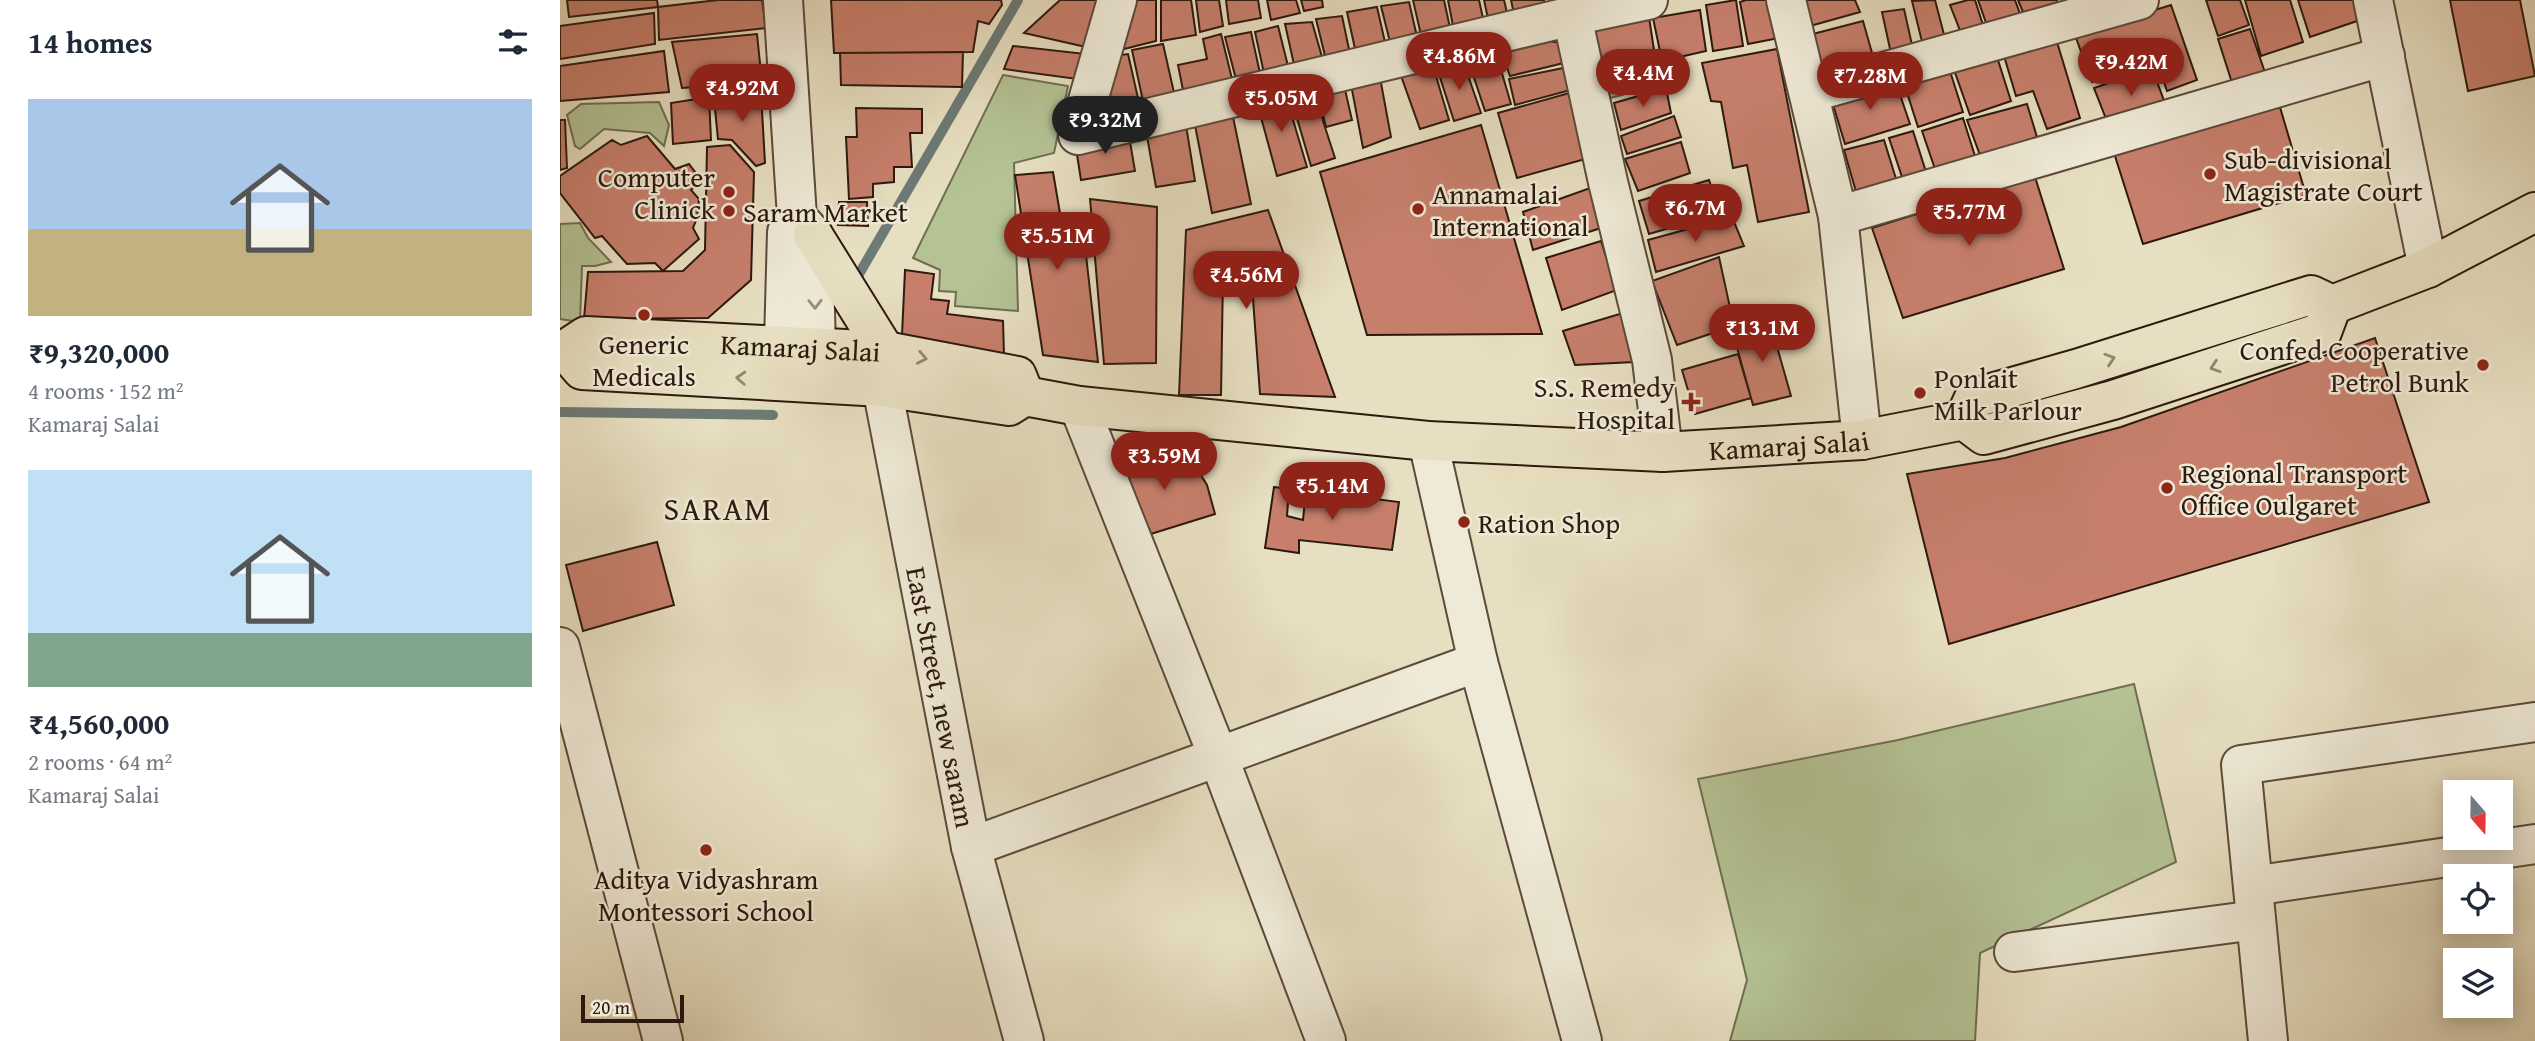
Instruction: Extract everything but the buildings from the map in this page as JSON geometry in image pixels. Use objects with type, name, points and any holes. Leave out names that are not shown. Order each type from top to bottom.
[{"type":"main road","name":"Kamaraj Salai","points":[[563,351],[582,370],[799,364],[884,369],[1009,406],[1025,396],[1079,406],[1428,441],[1663,452],[1862,440],[1964,420],[1974,398],[2311,295],[2332,305],[2428,268],[2535,212]]},
{"type":"main road","points":[[805,226],[884,369]]},
{"type":"street","points":[[782,0],[805,226],[799,364]]},
{"type":"street","points":[[1117,0],[1078,135],[1648,0]]},
{"type":"street","points":[[1786,0],[1838,216],[1862,440]]},
{"type":"street","points":[[1810,93],[2139,0]]},
{"type":"street","points":[[2373,0],[2428,268]]},
{"type":"street","points":[[1572,16],[1608,182],[1652,360],[1663,452]]},
{"type":"street","points":[[1838,216],[2385,56]]},
{"type":"street","name":"East Street, new saram","points":[[884,369],[971,847],[1024,1041]]},
{"type":"street","points":[[1079,406],[1218,756],[1326,1041]]},
{"type":"street","points":[[1428,441],[1478,662],[1582,1041]]},
{"type":"street","points":[[560,647],[663,1041]]},
{"type":"street","points":[[971,847],[1478,662]]},
{"type":"street","points":[[2268,1041],[2241,765],[2535,722]]},
{"type":"street","points":[[2014,952],[2535,844]]},
{"type":"green space","points":[[1653,56],[1661,84],[1607,99],[1597,70]]},
{"type":"green space","points":[[1003,75],[1068,86],[1054,153],[1014,163],[1018,311],[955,306],[956,292],[939,291],[940,270],[913,258]]},
{"type":"green space","points":[[659,102],[669,125],[664,146],[650,133],[604,129],[580,149],[575,146],[567,115],[581,104]]},
{"type":"green space","points":[[580,223],[588,238],[611,262],[582,266],[580,322],[560,319],[560,224]]},
{"type":"green space","points":[[2134,684],[2176,862],[1980,953],[1975,1041],[1730,1041],[1747,980],[1698,779],[1898,740]]},
{"type":"waterway","points":[[855,281],[1018,0]]},
{"type":"waterway","points":[[560,412],[773,415]]},
{"type":"place","name":"Sub-divisional Magistrate Court","points":[[2210,174]]},
{"type":"place","name":"Computer Clinick","points":[[729,192]]},
{"type":"place","name":"Annamalai International","points":[[1418,209]]},
{"type":"place","name":"Saram Market","points":[[729,211]]},
{"type":"place","name":"Generic Medicals","points":[[644,315]]},
{"type":"place","name":"Confed Cooperative Petrol Bunk","points":[[2483,365]]},
{"type":"place","name":"Ponlait Milk Parlour","points":[[1920,393]]},
{"type":"place","name":"S.S. Remedy Hospital","points":[[1691,402]]},
{"type":"place","name":"Regional Transport Office Oulgaret","points":[[2167,488]]},
{"type":"place","name":"Ration Shop","points":[[1464,522]]},
{"type":"place","name":"Aditya Vidyashram Montessori School","points":[[706,850]]},
{"type":"district","name":"SARAM","points":[[718,508]]}]
